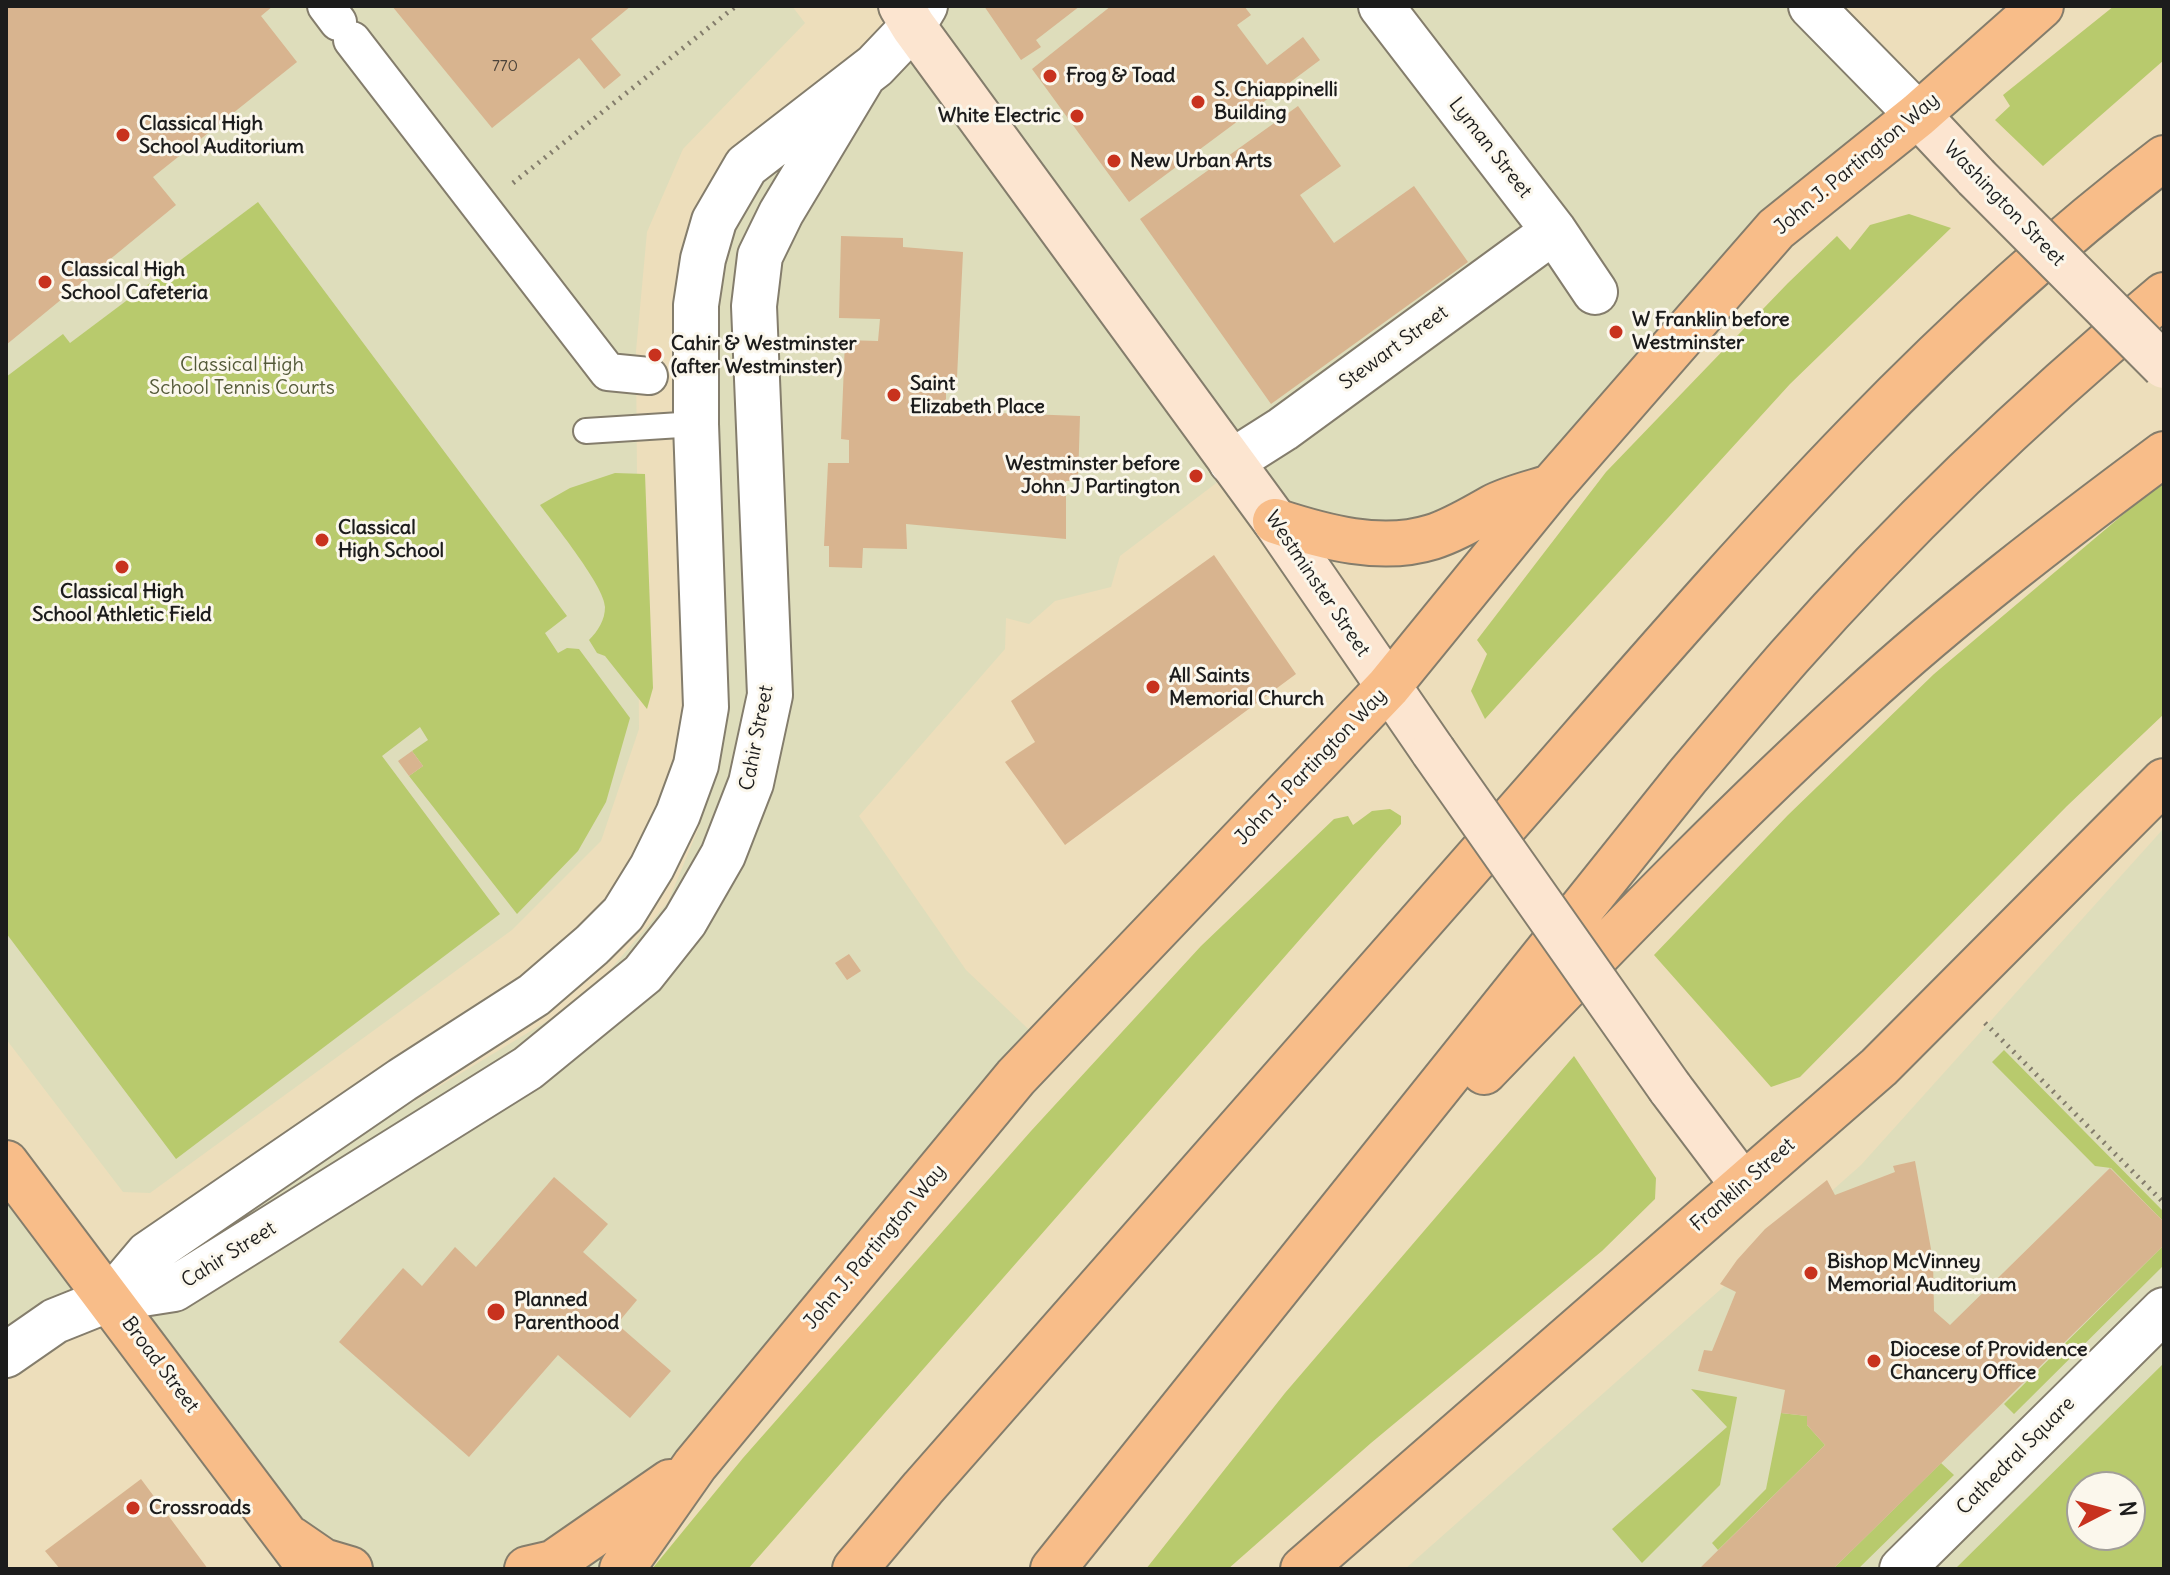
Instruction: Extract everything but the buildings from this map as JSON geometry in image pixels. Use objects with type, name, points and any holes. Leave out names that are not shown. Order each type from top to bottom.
[{"type":"main road","name":"John J. Partington Way","points":[[622,1569],[695,1465],[1016,1077],[1388,687],[1551,487],[1776,229],[1918,115],[2041,6]]},
{"type":"main road","name":"Westminster Street","points":[[906,11],[1275,521],[1670,1088],[1743,1185]]},
{"type":"main road","name":"Washington Street","points":[[1918,115],[2164,366]]},
{"type":"main road","points":[[855,1569],[1627,686],[1852,437],[2023,271],[2164,158]]},
{"type":"main road","points":[[1053,1569],[1687,777],[1790,656],[1965,475],[2068,378],[2164,295]]},
{"type":"main road","points":[[1307,1254],[1688,861],[1818,738],[1947,623],[2164,454]]},
{"type":"main road","points":[[1275,521],[1347,541],[1398,542],[1430,538],[1465,523],[1495,505],[1551,487]]},
{"type":"main road","name":"Franklin Street","points":[[1324,1563],[1743,1185],[1879,1067],[2164,781]]},
{"type":"main road","name":"Broad Street","points":[[6,1163],[300,1553],[350,1569]]},
{"type":"main road","points":[[527,1569],[553,1563],[695,1465]]},
{"type":"street","name":"Lyman Street","points":[[1381,6],[1554,231],[1595,292]]},
{"type":"street","name":"Washington Street","points":[[1811,6],[1918,115]]},
{"type":"street","name":"Cahir Street","points":[[110,1299],[174,1289],[528,1068],[643,974],[685,921],[723,855],[751,783],[770,695],[754,306],[760,256],[781,213],[906,11]]},
{"type":"street","points":[[339,23],[608,372],[649,376]]},
{"type":"street","name":"Cahir Street","points":[[110,1299],[148,1254],[402,1080],[534,995],[623,914],[652,867],[678,814],[696,765],[706,707],[696,424],[696,305],[703,259],[714,221],[746,166],[862,78]]},
{"type":"street","name":"Stewart Street","points":[[1231,462],[1283,429],[1554,231]]},
{"type":"street","points":[[6,1355],[55,1321],[110,1299]]},
{"type":"street","name":"Cathedral Square","points":[[1902,1569],[2164,1310]]},
{"type":"lane","points":[[586,431],[696,424]]},
{"type":"path","points":[[481,209],[736,6]]},
{"type":"path","points":[[1985,1023],[2164,1203]]},
{"type":"shaded area","name":"Classical High School","points":[[6,6],[792,6],[805,23],[683,149],[647,232],[636,351],[639,729],[601,841],[512,930],[150,1193],[123,1192],[6,1039]]},
{"type":"shaded area","points":[[907,6],[1803,6],[1910,117],[1554,494],[1394,538],[1219,481],[1120,556],[1111,587],[1055,601],[1029,624],[1006,618],[1005,649],[859,816],[966,970],[1042,1042],[601,1569],[292,1569],[90,1299],[6,1352],[6,1187],[89,1298],[587,997],[668,902],[699,827],[714,757],[716,256],[800,115],[877,30]]},
{"type":"shaded area","points":[[2164,828],[2164,1569],[1405,1569],[1861,1165]]},
{"type":"green space","points":[[2114,6],[2164,6],[2164,60],[2043,166],[1995,120],[2010,106],[2003,95]]},
{"type":"green space","name":"Classical High School Tennis Courts","points":[[258,202],[567,616],[545,633],[558,653],[567,648],[579,649],[630,718],[606,802],[578,851],[517,914],[409,776],[423,766],[412,751],[428,740],[420,727],[382,756],[500,914],[176,1159],[6,933],[6,377],[63,334],[70,343]]},
{"type":"green space","points":[[1909,214],[1951,228],[1790,384],[1485,719],[1471,691],[1487,654],[1477,640],[1606,472],[1837,236],[1850,250],[1870,225]]},
{"type":"green space","points":[[615,473],[645,474],[653,688],[647,709],[589,640],[604,616],[603,598],[578,556],[540,505],[570,488]]},
{"type":"green space","points":[[2164,480],[2164,714],[2067,806],[1800,1077],[1771,1087],[1654,955],[1788,815],[1934,674]]},
{"type":"green space","points":[[1390,809],[1401,816],[1401,824],[748,1569],[652,1569],[743,1458],[1031,1131],[1201,946],[1334,819],[1348,816],[1353,825],[1372,811]]},
{"type":"green space","points":[[2004,1050],[2164,1212],[2164,1222],[2111,1168],[2095,1166],[1992,1062]]},
{"type":"green space","points":[[1574,1056],[1656,1178],[1655,1199],[1602,1251],[1371,1443],[1228,1569],[1146,1569],[1285,1393]]},
{"type":"green space","points":[[2164,1245],[2164,1265],[2014,1414],[2004,1404]]},
{"type":"green space","points":[[2164,1363],[2164,1569],[1955,1569]]},
{"type":"green space","points":[[1691,1389],[1737,1397],[1720,1485],[1642,1563],[1612,1529],[1727,1427]]},
{"type":"green space","points":[[1781,1413],[1807,1416],[1807,1425],[1825,1445],[1718,1550],[1712,1543],[1766,1489]]},
{"type":"green space","points":[[1941,1463],[1954,1475],[1858,1569],[1833,1569]]},
{"type":"place","name":"Frog & Toad","points":[[1050,76]]},
{"type":"place","name":"S. Chiappinelli Building","points":[[1198,102]]},
{"type":"place","name":"White Electric","points":[[1077,116]]},
{"type":"place","name":"Classical High School Auditorium","points":[[123,135]]},
{"type":"place","name":"New Urban Arts","points":[[1114,161]]},
{"type":"place","name":"Classical High School Cafeteria","points":[[45,282]]},
{"type":"place","name":"W Franklin before Westminster","points":[[1616,332]]},
{"type":"place","name":"Cahir & Westminster (after Westminster)","points":[[655,355]]},
{"type":"place","name":"Saint Elizabeth Place","points":[[894,395]]},
{"type":"place","name":"Westminster before John J Partington","points":[[1196,476]]},
{"type":"place","name":"Classical High School","points":[[322,540]]},
{"type":"place","name":"Classical High School Athletic Field","points":[[122,567]]},
{"type":"place","name":"All Saints Memorial Church","points":[[1153,687]]},
{"type":"place","name":"Bishop McVinney Memorial Auditorium","points":[[1811,1273]]},
{"type":"place","name":"Planned Parenthood","points":[[496,1312]]},
{"type":"place","name":"Diocese of Providence Chancery Office","points":[[1874,1361]]},
{"type":"place","name":"Crossroads","points":[[133,1508]]}]
